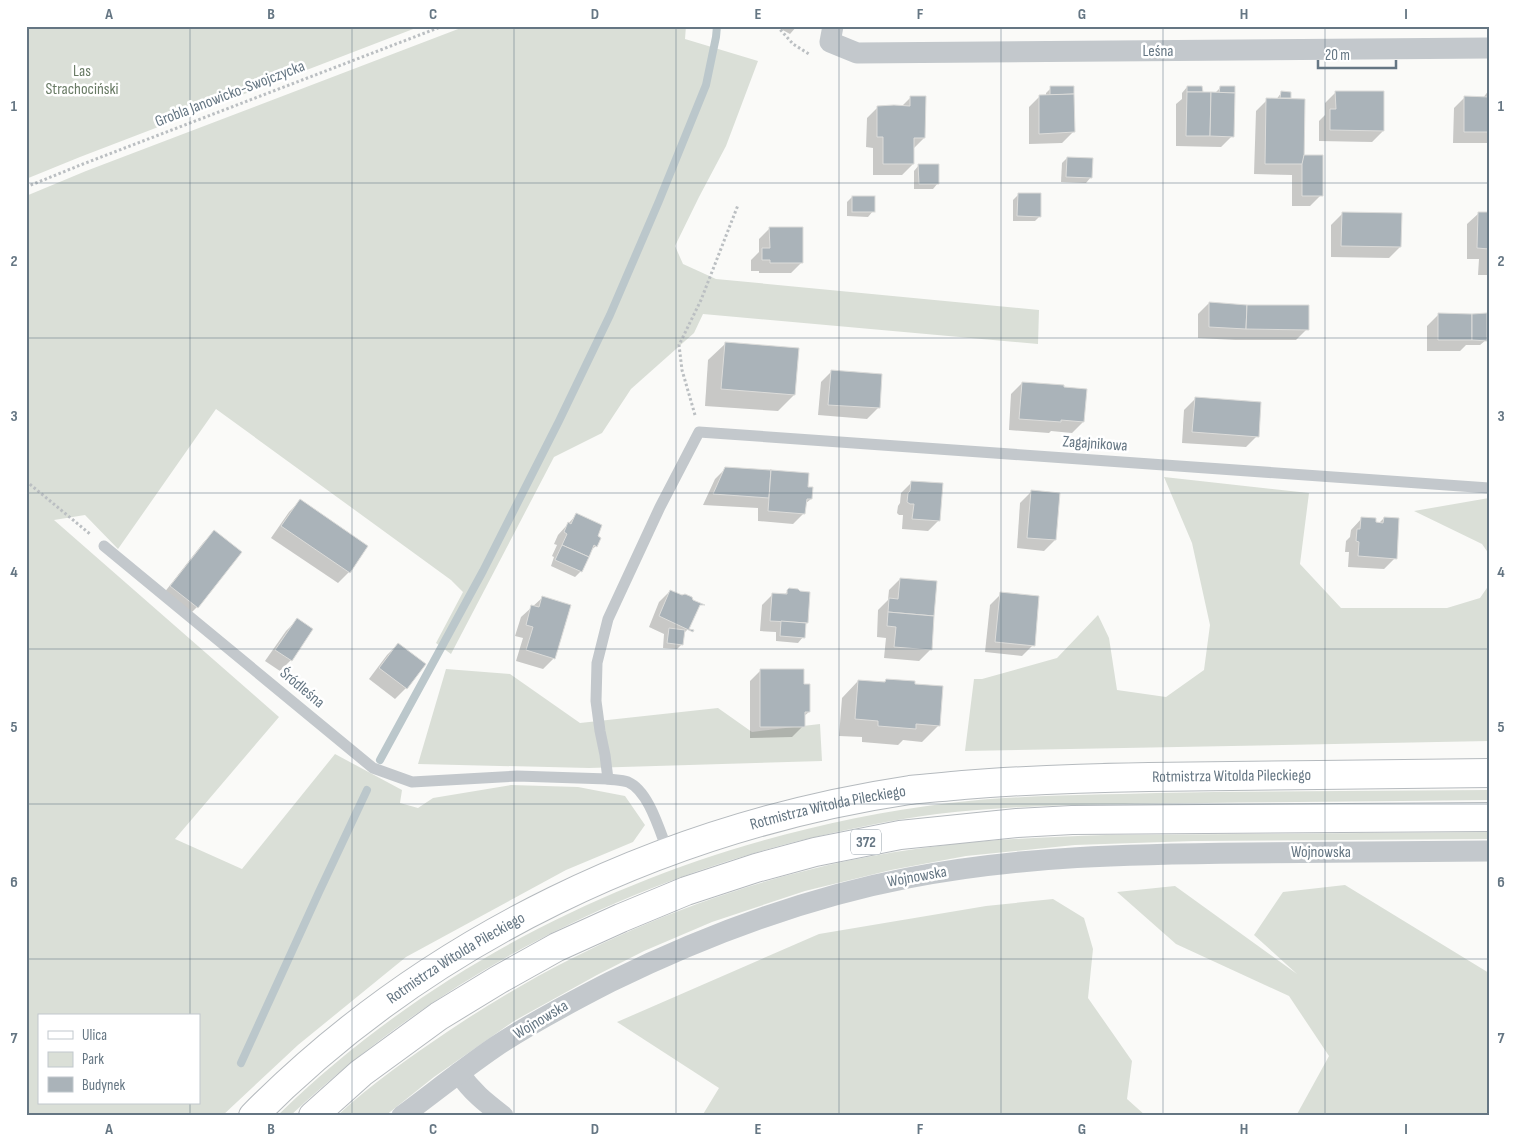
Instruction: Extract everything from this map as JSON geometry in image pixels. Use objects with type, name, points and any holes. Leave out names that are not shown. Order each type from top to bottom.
[{"type":"main road","name":"Rotmistrza Witolda Pileckiego","points":[[252,1116],[288,1080],[339,1038],[415,982],[483,939],[608,875],[736,829],[798,812],[911,790],[995,782],[1093,777],[1489,773]]},
{"type":"main road","name":"372","points":[[313,1116],[361,1073],[439,1016],[557,947],[621,918],[686,892],[756,868],[816,852],[900,835],[1018,823],[1092,820],[1489,817]]},
{"type":"street","name":"Leśna","points":[[832,34],[857,53],[1489,48]]},
{"type":"street","name":"Wojnowska","points":[[402,1116],[497,1046],[572,1002],[703,939],[758,919],[845,892],[944,872],[1002,864],[1082,857],[1188,853],[1489,852]]},
{"type":"street","points":[[459,1073],[483,1101],[503,1116]]},
{"type":"lane","name":"Zagajnikowa","points":[[700,432],[1489,488]]},
{"type":"lane","points":[[608,779],[596,701],[597,663],[608,619],[660,507],[700,432]]},
{"type":"lane","name":"Śródleśna","points":[[104,546],[373,768],[412,782],[517,776],[608,779],[627,782],[640,790],[668,852]]},
{"type":"path","name":"Grobla Janowicko-Swojczycka","points":[[26,187],[444,26]]},
{"type":"path","points":[[777,26],[793,44],[816,59]]},
{"type":"path","points":[[700,432],[682,370],[679,345],[701,300],[738,204]]},
{"type":"path","points":[[26,481],[104,546]]},
{"type":"green space","name":"Las Strachociński","points":[[26,26],[421,26],[26,179]]},
{"type":"green space","points":[[466,26],[686,26],[685,39],[758,61],[726,146],[675,246],[683,264],[716,279],[1039,310],[1038,344],[703,314],[694,333],[631,389],[602,433],[554,457],[451,654],[436,643],[463,592],[451,580],[216,409],[118,549],[85,515],[54,520],[279,717],[175,839],[242,869],[335,754],[402,790],[400,803],[418,808],[433,798],[511,785],[578,787],[625,796],[645,825],[633,842],[566,870],[406,957],[298,1045],[222,1116],[26,1116],[26,196],[86,171]]},
{"type":"green space","points":[[1164,477],[1309,493],[1300,564],[1341,608],[1447,608],[1480,598],[1489,585],[1489,741],[965,751],[974,679],[982,679],[1057,658],[1098,615],[1109,638],[1117,690],[1166,697],[1204,670],[1210,625],[1192,543]]},
{"type":"green space","points":[[1489,498],[1489,554],[1482,544],[1414,511]]},
{"type":"green space","points":[[446,669],[510,674],[580,723],[718,708],[752,732],[820,724],[822,761],[589,768],[418,764]]},
{"type":"green space","points":[[1489,790],[1489,800],[1105,804],[1004,808],[902,819],[798,841],[727,861],[658,886],[591,914],[526,946],[464,983],[403,1023],[345,1067],[290,1116],[277,1116],[348,1053],[423,997],[504,947],[588,905],[675,869],[764,840],[856,818],[949,803],[1000,798],[1157,793]]},
{"type":"green space","points":[[1489,832],[1489,839],[1194,841],[1075,845],[966,856],[891,870],[805,891],[712,922],[644,951],[597,975],[514,1021],[434,1077],[385,1116],[337,1116],[377,1082],[447,1032],[503,996],[561,964],[620,935],[682,910],[744,888],[808,870],[873,856],[938,846],[1022,839],[1106,835]]},
{"type":"green space","points":[[1345,885],[1489,973],[1489,1116],[1296,1116],[1329,1056],[1289,996],[1176,944],[1117,892],[1175,886],[1297,974],[1254,935],[1283,892]]},
{"type":"green space","points":[[1053,899],[1084,918],[1093,949],[1088,998],[1132,1061],[1127,1099],[1146,1116],[702,1116],[719,1088],[617,1022],[819,934],[986,906]]},
{"type":"building","points":[[1050,86],[1074,86],[1074,94],[1050,95]]},
{"type":"building","points":[[1187,86],[1202,86],[1203,92],[1187,92]]},
{"type":"building","points":[[1220,86],[1235,86],[1235,93],[1219,93]]},
{"type":"building","points":[[1281,91],[1291,92],[1291,98],[1280,98]]},
{"type":"building","points":[[1335,91],[1384,91],[1384,131],[1330,130],[1330,109],[1336,109]]},
{"type":"building","points":[[1187,92],[1211,92],[1210,136],[1186,136]]},
{"type":"building","points":[[1211,92],[1235,93],[1234,137],[1210,136]]},
{"type":"building","points":[[1074,94],[1075,132],[1039,134],[1039,95]]},
{"type":"building","points":[[910,96],[926,96],[925,138],[914,138],[914,164],[883,164],[883,137],[877,137],[877,106],[910,106]]},
{"type":"building","points":[[1464,96],[1489,97],[1489,132],[1464,132]]},
{"type":"building","points":[[1266,98],[1305,99],[1304,164],[1265,164]]},
{"type":"building","points":[[1304,155],[1323,155],[1323,196],[1302,196],[1302,164]]},
{"type":"building","points":[[1067,157],[1093,158],[1092,178],[1066,177]]},
{"type":"building","points":[[918,164],[939,164],[939,184],[919,184]]},
{"type":"building","points":[[1018,193],[1041,193],[1041,217],[1017,216]]},
{"type":"building","points":[[852,196],[875,196],[875,212],[852,212]]},
{"type":"building","points":[[1342,212],[1402,213],[1401,247],[1341,246]]},
{"type":"building","points":[[1478,212],[1489,212],[1489,249],[1477,248]]},
{"type":"building","points":[[769,227],[803,227],[803,263],[770,263],[770,260],[762,260],[762,248],[770,248]]},
{"type":"building","points":[[1209,302],[1247,305],[1246,329],[1209,327]]},
{"type":"building","points":[[1247,305],[1309,305],[1309,330],[1246,329]]},
{"type":"building","points":[[1438,313],[1472,314],[1472,340],[1438,340]]},
{"type":"building","points":[[1487,313],[1487,341],[1472,340],[1472,314]]},
{"type":"building","points":[[725,342],[799,348],[795,395],[721,389]]},
{"type":"building","points":[[831,370],[882,374],[880,408],[828,405]]},
{"type":"building","points":[[1022,382],[1064,385],[1064,387],[1087,389],[1084,422],[1019,419]]},
{"type":"building","points":[[1195,397],[1261,402],[1259,437],[1192,432]]},
{"type":"building","points":[[725,467],[771,469],[769,498],[713,494]]},
{"type":"building","points":[[771,470],[809,473],[808,487],[813,487],[812,499],[807,499],[805,514],[768,511]]},
{"type":"building","points":[[911,481],[943,483],[940,521],[912,519],[914,504],[907,502]]},
{"type":"building","points":[[1031,490],[1060,493],[1056,540],[1027,538]]},
{"type":"building","points":[[300,499],[368,546],[350,573],[281,526]]},
{"type":"building","points":[[576,513],[602,525],[598,536],[601,538],[597,547],[594,545],[589,557],[562,545],[567,534],[564,532],[568,522],[571,524]]},
{"type":"building","points":[[1361,517],[1376,518],[1376,522],[1383,523],[1384,517],[1399,518],[1397,559],[1358,556],[1359,542],[1356,541]]},
{"type":"building","points":[[214,530],[242,552],[198,608],[170,586]]},
{"type":"building","points":[[562,545],[589,557],[582,572],[555,560]]},
{"type":"building","points":[[900,578],[937,581],[934,616],[888,612],[889,598],[898,599]]},
{"type":"building","points":[[789,588],[810,592],[808,623],[770,621],[772,593],[787,594]]},
{"type":"building","points":[[670,590],[692,597],[693,600],[705,605],[700,605],[689,629],[694,630],[693,632],[659,616]]},
{"type":"building","points":[[1000,592],[1039,596],[1035,646],[995,642]]},
{"type":"building","points":[[542,596],[571,605],[555,659],[526,650],[533,627],[526,625],[531,605],[539,607]]},
{"type":"building","points":[[888,612],[934,616],[932,650],[894,647],[896,627],[887,626]]},
{"type":"building","points":[[297,618],[313,629],[292,661],[275,650]]},
{"type":"building","points":[[781,621],[806,623],[805,638],[780,636]]},
{"type":"building","points":[[669,628],[685,630],[683,645],[667,643]]},
{"type":"building","points":[[398,643],[426,664],[407,689],[379,668]]},
{"type":"building","points":[[760,669],[804,669],[804,684],[810,684],[810,712],[805,712],[805,727],[760,727]]},
{"type":"building","points":[[886,679],[915,681],[915,684],[943,686],[940,726],[916,724],[916,729],[878,726],[878,721],[855,719],[858,680],[885,682]]},
{"type":"waterway","points":[[380,760],[483,571],[610,315],[706,85],[717,26]]},
{"type":"waterway","points":[[241,1063],[367,790]]}]
